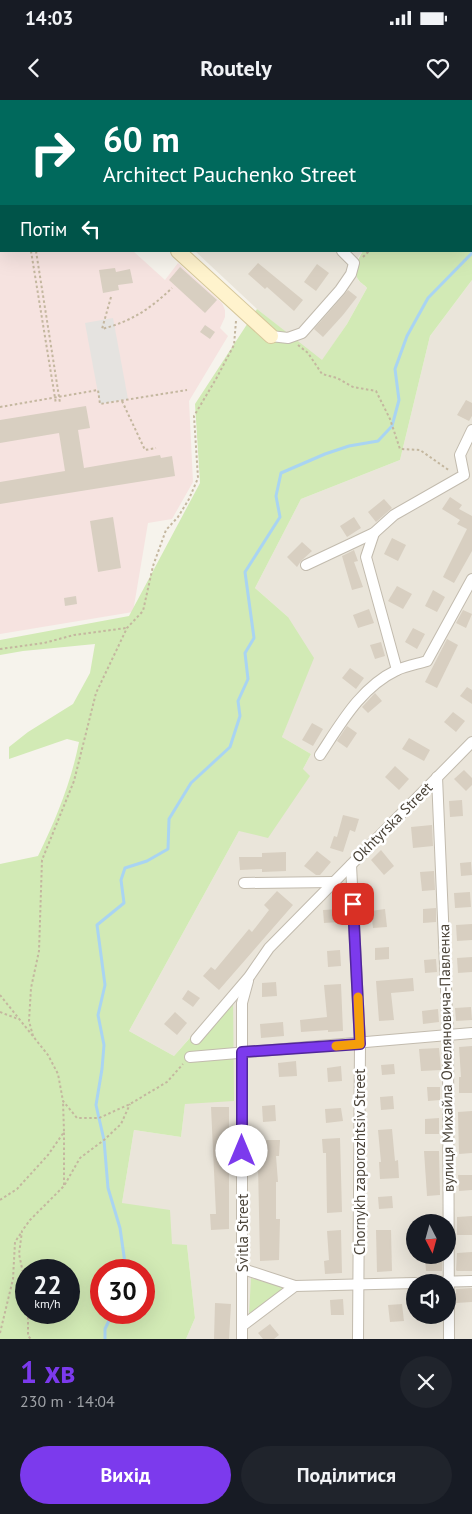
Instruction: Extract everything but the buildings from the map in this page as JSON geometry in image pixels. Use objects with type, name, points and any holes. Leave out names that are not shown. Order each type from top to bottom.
[{"type":"street","points":[[179,252],[271,336],[288,338],[302,333],[311,324],[351,274],[354,263],[343,252]]},
{"type":"street","points":[[306,565],[374,533],[394,515],[468,476],[460,455],[472,430]]},
{"type":"street","points":[[374,533],[366,558],[397,670]]},
{"type":"street","points":[[320,755],[346,716],[367,690],[397,670],[427,661],[472,579]]},
{"type":"street","name":"Okhtyrska Street","points":[[196,1039],[249,977],[269,948],[472,742]]},
{"type":"street","name":"вулиця Михайла Омеляновича-Павленка","points":[[437,778],[448,1036],[449,1274]]},
{"type":"street","name":"Chornykh zaporozhtsiv Street","points":[[351,864],[360,1044],[358,1339]]},
{"type":"street","points":[[244,884],[334,882]]},
{"type":"street","name":"Svitla Street","points":[[242,1339],[242,1004],[249,977]]},
{"type":"street","points":[[190,1057],[472,1033]]},
{"type":"street","points":[[242,1269],[295,1286],[406,1283]]},
{"type":"street","points":[[456,1282],[472,1281]]},
{"type":"street","points":[[242,1326],[295,1286]]},
{"type":"street","name":"вулиця Михайла Омеляновича-Павленка","points":[[449,1324],[449,1339]]},
{"type":"path","points":[[31,252],[56,404]]},
{"type":"path","points":[[36,252],[60,403]]},
{"type":"path","points":[[111,298],[102,329],[130,320],[158,301],[172,288]]},
{"type":"path","points":[[33,1036],[28,1020],[31,988],[39,951],[42,860],[54,835],[74,781],[96,693],[127,628],[144,611],[153,566],[166,530],[178,517],[189,499],[198,478],[194,416],[234,345],[238,306]]},
{"type":"path","points":[[288,338],[308,353],[322,374],[337,378],[353,387],[376,391],[390,419],[400,449],[420,450],[453,473],[468,476]]},
{"type":"path","points":[[0,407],[98,390],[100,404],[187,390]]},
{"type":"path","points":[[122,400],[145,450],[156,448]]},
{"type":"path","points":[[0,649],[44,643],[74,635],[127,628]]},
{"type":"path","points":[[0,995],[48,1054],[58,1074],[63,1101],[64,1186]]},
{"type":"path","points":[[0,1012],[20,1020]]},
{"type":"path","points":[[63,1101],[77,1118],[99,1118],[130,1104],[167,1082],[190,1057]]},
{"type":"path","points":[[0,1332],[13,1279],[15,1242],[30,1220],[64,1186],[80,1158],[121,1124],[130,1104]]},
{"type":"path","points":[[0,1200],[16,1189],[48,1155],[64,1132]]},
{"type":"path","points":[[19,1259],[18,1254],[22,1231]]},
{"type":"path","points":[[28,1324],[28,1336],[31,1339]]},
{"type":"shaded area","points":[[0,252],[134,252],[165,280],[178,263],[222,303],[225,317],[220,328],[228,336],[189,401],[193,482],[172,519],[148,523],[133,612],[0,634]]},
{"type":"shaded area","points":[[196,252],[362,252],[357,259],[358,280],[367,288],[347,324],[322,361],[257,309]]},
{"type":"shaded area","points":[[472,280],[472,1339],[186,1339],[195,1318],[187,1245],[172,1245],[122,1203],[134,1130],[181,1137],[185,1104],[232,989],[174,1056],[129,1031],[239,831],[303,769],[311,754],[282,737],[295,702],[288,617],[255,588],[301,499],[400,460],[430,336]]},
{"type":"shaded area","points":[[113,318],[128,399],[100,404],[85,323]]},
{"type":"green space","points":[[362,252],[472,252],[472,280],[430,336],[400,460],[301,499],[255,588],[288,617],[314,658],[282,737],[311,754],[303,769],[310,776],[268,838],[239,831],[129,1031],[174,1056],[233,989],[234,1101],[185,1104],[181,1137],[134,1130],[122,1203],[170,1210],[172,1244],[187,1245],[195,1318],[186,1339],[0,1339],[0,864],[38,856],[62,800],[72,772],[79,742],[67,739],[9,759],[9,747],[28,732],[73,704],[90,673],[95,644],[0,655],[0,640],[129,616],[200,483],[195,404],[257,309],[322,360],[347,324],[367,288],[356,276],[356,268]]},
{"type":"green space","points":[[251,1278],[285,1288],[249,1315]]},
{"type":"waterway","points":[[124,1259],[120,1228],[108,1188],[104,1140],[96,1105],[104,1045],[98,1015],[105,985],[97,925],[124,903],[121,880],[125,868],[147,861],[168,849],[169,819],[191,783],[230,747],[240,716],[238,701],[248,679],[245,653],[254,638],[245,572],[280,517],[276,496],[281,473],[349,446],[378,441],[392,426],[399,400],[395,369],[407,336],[428,298],[472,253]]},
{"type":"waterway","points":[[105,1339],[105,1329],[107,1324]]},
{"type":"slow traffic","points":[[336,1046],[360,1044],[358,997]]},
{"type":"route","points":[[242,1151],[242,1052],[360,1044],[353,904]]}]
